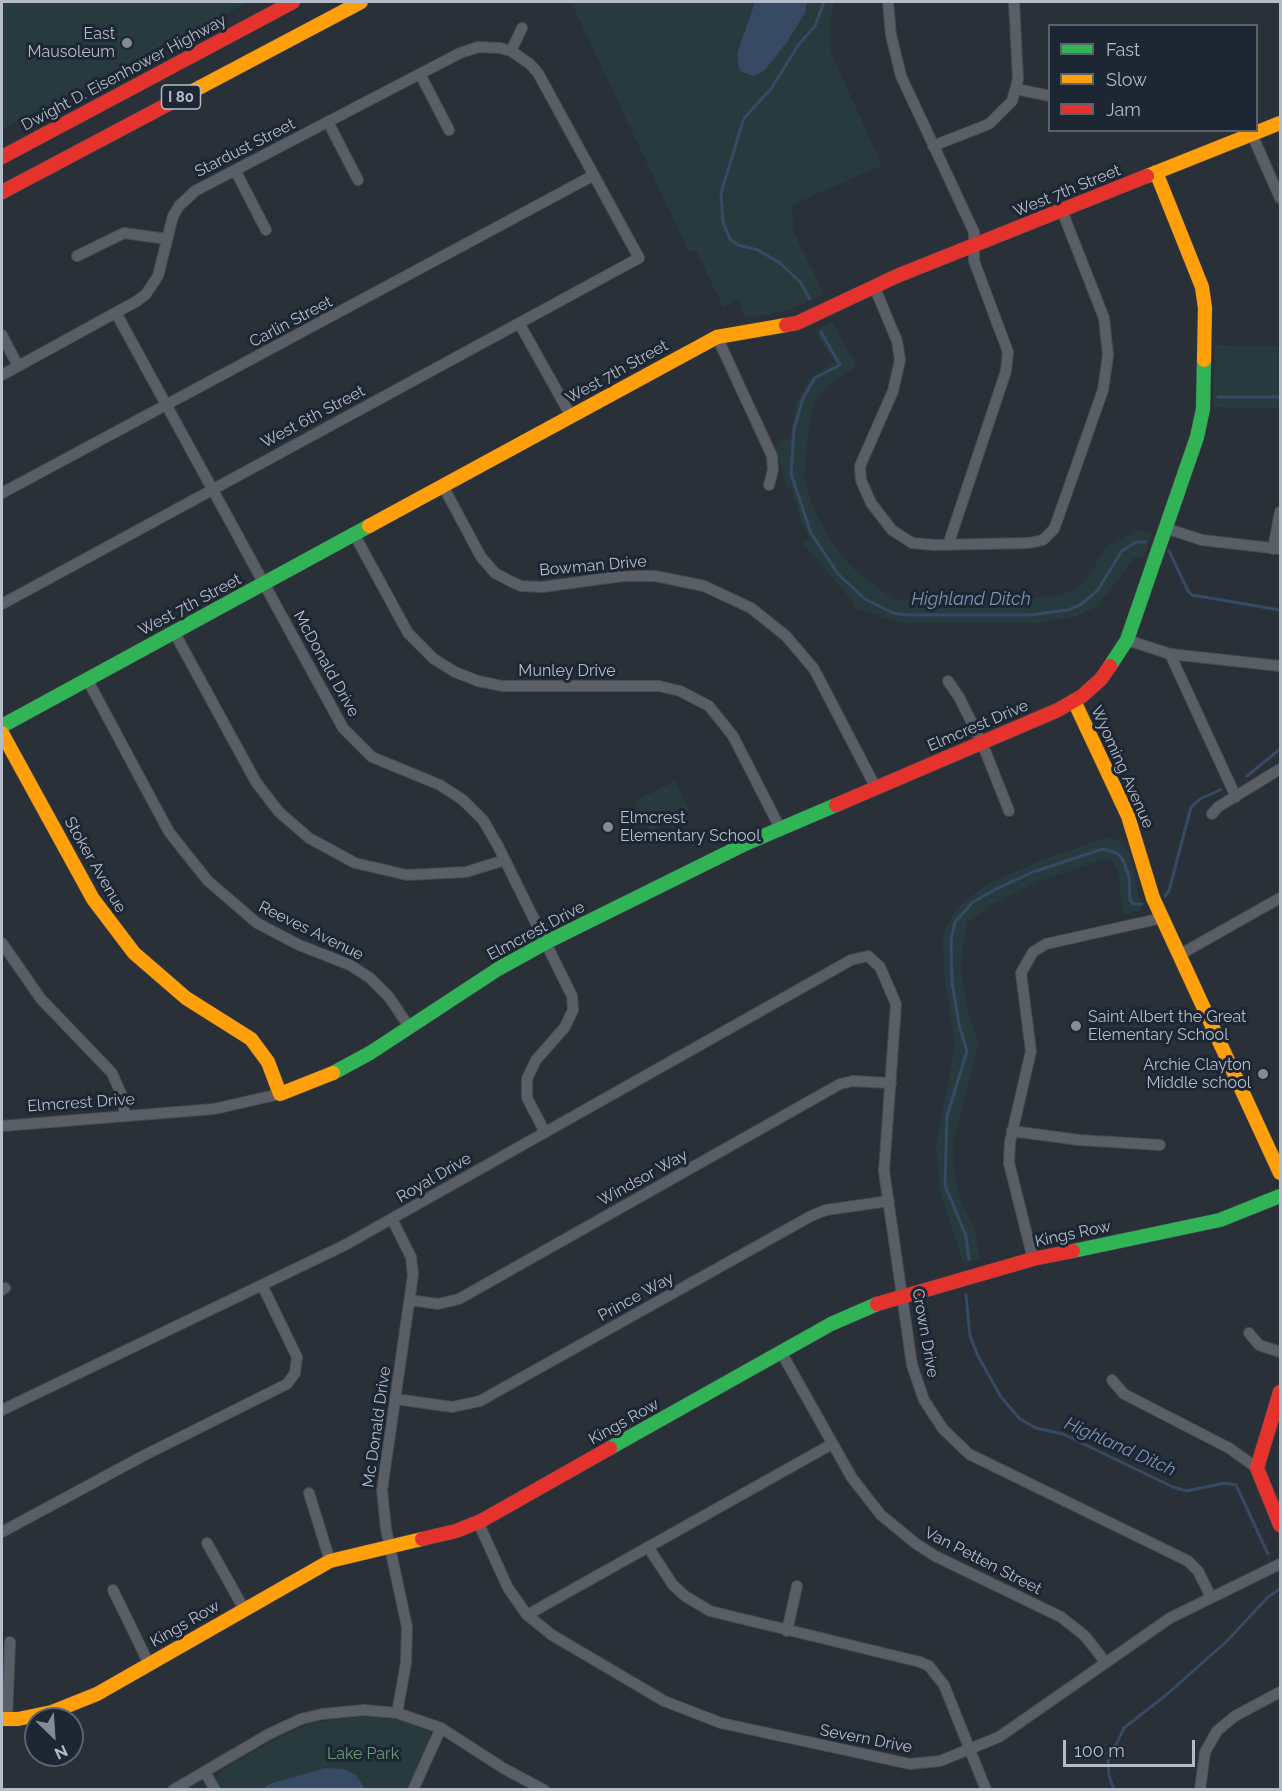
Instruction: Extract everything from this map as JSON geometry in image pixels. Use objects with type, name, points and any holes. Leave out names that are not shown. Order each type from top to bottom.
[{"type":"main road","name":"Dwight D. Eisenhower Highway","points":[[2,157],[293,2]]},
{"type":"main road","name":"I 80","points":[[2,192],[361,2]]},
{"type":"main road","name":"West 7th Street","points":[[1258,130],[1281,123]]},
{"type":"main road","name":"West 7th Street","points":[[2,726],[717,337],[797,323],[874,286],[1251,132]]},
{"type":"main road","name":"Wyoming Avenue","points":[[1156,172],[1199,278],[1205,308],[1201,423],[1127,640],[1116,660],[1101,679],[1074,701],[1128,816],[1149,886],[1162,918],[1281,1173]]},
{"type":"main road","name":"Elmcrest Drive","points":[[280,1094],[352,1064],[498,969],[547,942],[780,828],[982,743],[1074,701]]},
{"type":"main road","name":"Stoker Avenue","points":[[2,733],[93,899],[109,923],[134,953],[172,987],[251,1039],[268,1062],[280,1094]]},
{"type":"main road","name":"Kings Row","points":[[4,1719],[29,1717],[66,1708],[97,1694],[330,1561],[389,1545],[456,1531],[478,1522],[851,1313],[1033,1259],[1221,1220],[1281,1196]]},
{"type":"main road","points":[[1281,1392],[1257,1467],[1281,1525]]},
{"type":"street","points":[[888,2],[895,56],[933,146],[974,232],[974,261],[1005,342],[1008,361],[948,545]]},
{"type":"street","points":[[933,146],[998,118],[1011,101],[1016,89],[1018,71],[1014,2]]},
{"type":"street","points":[[522,28],[511,51],[530,64],[538,73],[594,175]]},
{"type":"street","name":"Stardust Street","points":[[2,375],[137,301],[153,286],[162,265],[173,216],[186,198],[420,74],[478,47],[511,51]]},
{"type":"street","points":[[420,74],[449,130]]},
{"type":"street","points":[[1016,89],[1048,96]]},
{"type":"street","points":[[328,122],[358,180]]},
{"type":"street","points":[[1251,132],[1281,198]]},
{"type":"street","points":[[235,170],[266,230]]},
{"type":"street","name":"West 6th Street","points":[[2,603],[639,258],[594,175]]},
{"type":"street","name":"Carlin Street","points":[[2,493],[594,175]]},
{"type":"street","points":[[874,286],[897,341],[900,360],[893,391],[862,459],[861,480],[871,503],[898,535],[922,545],[1029,543],[1049,535],[1058,521],[1102,390],[1108,355],[1104,318],[1062,211]]},
{"type":"street","points":[[77,256],[124,233],[167,239]]},
{"type":"street","name":"McDonald Drive","points":[[116,313],[350,738],[372,757],[440,785],[463,800],[489,830],[505,860],[570,990],[573,1002],[570,1018],[565,1027],[536,1060],[527,1079],[527,1098],[545,1132]]},
{"type":"street","points":[[519,323],[571,416]]},
{"type":"street","points":[[2,335],[18,366]]},
{"type":"street","points":[[717,337],[772,456],[769,485]]},
{"type":"street","name":"Bowman Drive","points":[[443,486],[487,566],[521,586],[542,587],[623,576],[655,576],[686,580],[721,592],[764,617],[786,636],[814,669],[876,788]]},
{"type":"street","points":[[1166,528],[1202,540],[1277,549],[1281,512]]},
{"type":"street","name":"Munley Drive","points":[[354,534],[408,633],[434,659],[455,672],[478,681],[502,686],[659,686],[680,691],[709,706],[733,736],[780,828]]},
{"type":"street","points":[[174,632],[256,782],[279,812],[309,838],[356,863],[407,875],[454,874],[505,860]]},
{"type":"street","points":[[1127,640],[1170,654],[1281,666]]},
{"type":"street","points":[[1170,654],[1236,797]]},
{"type":"street","name":"Reeves Avenue","points":[[87,680],[170,832],[208,881],[257,923],[299,945],[350,965],[370,978],[389,997],[410,1027]]},
{"type":"street","points":[[948,681],[959,697],[982,743],[1004,793],[1009,811]]},
{"type":"street","points":[[1212,814],[1218,807],[1281,769]]},
{"type":"street","points":[[1179,955],[1281,898]]},
{"type":"street","points":[[1033,1259],[1009,1163],[1012,1131],[1031,1051],[1020,982],[1021,973],[1028,958],[1039,948],[1052,942],[1162,918]]},
{"type":"street","points":[[2,943],[41,999],[112,1073],[122,1096],[125,1116]]},
{"type":"street","name":"Royal Drive","points":[[2,1410],[262,1285],[392,1219],[851,960],[861,956],[872,957]]},
{"type":"street","name":"Crown Drive","points":[[872,957],[887,978],[896,1004],[884,1161],[917,1383],[933,1415],[955,1442],[985,1464],[1188,1561],[1198,1571],[1211,1597]]},
{"type":"street","name":"Windsor Way","points":[[410,1300],[438,1304],[459,1299],[840,1084],[853,1081],[891,1083]]},
{"type":"street","name":"Elmcrest Drive","points":[[2,1126],[214,1109],[280,1094]]},
{"type":"street","points":[[1012,1131],[1079,1140],[1160,1145]]},
{"type":"street","name":"Prince Way","points":[[396,1399],[452,1407],[480,1401],[811,1216],[826,1210],[889,1201]]},
{"type":"street","name":"Mc Donald Drive","points":[[392,1219],[411,1257],[413,1275],[382,1490],[383,1514],[404,1604],[408,1640],[397,1713]]},
{"type":"street","points":[[2,1532],[143,1456],[287,1384],[295,1373],[297,1357],[262,1285]]},
{"type":"street","points":[[1249,1334],[1259,1345],[1281,1352]]},
{"type":"street","name":"Van Petten Street","points":[[781,1352],[832,1444],[866,1497],[897,1530],[935,1556],[1061,1617],[1086,1636],[1106,1663]]},
{"type":"street","points":[[1112,1380],[1124,1394],[1229,1448],[1257,1467]]},
{"type":"street","points":[[527,1615],[832,1444]]},
{"type":"street","points":[[309,1493],[330,1561]]},
{"type":"street","name":"Severn Drive","points":[[478,1522],[508,1588],[527,1615],[552,1635],[664,1701],[705,1719],[896,1763],[925,1764],[970,1749],[1015,1729],[1170,1618],[1281,1564]]},
{"type":"street","points":[[207,1543],[244,1609]]},
{"type":"street","points":[[648,1547],[673,1585],[697,1605],[724,1616],[929,1666],[944,1685],[986,1790]]},
{"type":"street","points":[[787,1631],[797,1586]]},
{"type":"street","points":[[114,1590],[149,1664]]},
{"type":"street","points":[[4,1719],[10,1642]]},
{"type":"street","points":[[1200,1790],[1205,1752],[1217,1731],[1234,1716],[1281,1692]]},
{"type":"street","points":[[173,1790],[269,1734],[301,1719],[343,1711],[397,1713],[441,1728],[503,1768],[544,1790]]},
{"type":"street","points":[[413,1790],[441,1728]]},
{"type":"street","points":[[205,1772],[215,1790]]},
{"type":"green space","points":[[2,2],[249,2],[2,129]]},
{"type":"green space","points":[[571,2],[755,2],[737,53],[739,68],[747,75],[765,70],[805,13],[807,2],[834,2],[830,23],[831,53],[882,165],[792,205],[794,233],[824,294],[789,310],[746,318],[738,300],[723,307],[696,250],[689,252]]},
{"type":"green space","points":[[832,322],[857,366],[829,385],[816,400],[810,419],[804,477],[813,507],[832,542],[850,566],[883,592],[896,599],[925,602],[1058,596],[1072,591],[1085,581],[1107,546],[1138,530],[1152,534],[1144,557],[1134,558],[1098,606],[1077,616],[1036,623],[902,623],[855,608],[852,601],[803,543],[810,539],[802,523],[791,487],[787,488],[775,445],[790,437],[797,401],[812,376],[834,362],[815,331]]},
{"type":"green space","points":[[1215,345],[1280,346],[1280,409],[1213,407]]},
{"type":"green space","points":[[675,781],[690,810],[650,831],[635,801]]},
{"type":"green space","points":[[1111,838],[1120,842],[1129,851],[1142,910],[1123,915],[1118,871],[1113,862],[1107,858],[1042,880],[987,907],[967,924],[961,963],[963,985],[968,1015],[979,1043],[953,1143],[953,1166],[960,1199],[975,1230],[980,1259],[963,1263],[940,1192],[936,1145],[955,1047],[945,980],[942,936],[956,908],[986,885],[1039,861]]},
{"type":"green space","name":"Lake Park","points":[[365,1716],[400,1720],[430,1732],[431,1740],[407,1789],[222,1789],[218,1781],[217,1776],[223,1769],[288,1733],[313,1723]]},
{"type":"water","points":[[755,2],[807,2],[805,13],[787,42],[765,70],[753,76],[742,72],[739,68],[737,53]]},
{"type":"water","points":[[326,1768],[343,1769],[356,1775],[365,1789],[262,1789],[272,1783]]},
{"type":"waterway","points":[[810,299],[800,282],[780,263],[758,250],[738,245],[730,239],[723,222],[721,193],[744,118],[771,89],[799,44],[815,26],[824,2]]},
{"type":"waterway","name":"Highland Ditch","points":[[821,332],[840,365],[815,378],[803,398],[794,429],[791,474],[811,533],[838,574],[865,599],[893,613],[907,615],[1030,615],[1068,610],[1080,605],[1097,591],[1122,551],[1136,542],[1145,542]]},
{"type":"waterway","points":[[1218,397],[1280,397]]},
{"type":"waterway","name":"Highland Ditch","points":[[1169,551],[1192,595],[1280,610]]},
{"type":"waterway","name":"Highland Ditch","points":[[1247,776],[1280,749]]},
{"type":"waterway","name":"Highland Ditch","points":[[1165,896],[1169,891],[1191,807],[1200,799],[1220,790]]},
{"type":"waterway","name":"Highland Ditch","points":[[969,1259],[966,1236],[945,1185],[947,1116],[967,1051],[959,1025],[952,982],[951,940],[955,922],[973,902],[996,889],[1033,872],[1103,849],[1117,853],[1123,860],[1129,877],[1130,900],[1133,904],[1142,904]]},
{"type":"waterway","name":"Highland Ditch","points":[[966,1295],[970,1336],[978,1356],[1001,1397],[1020,1419],[1036,1428],[1063,1434],[1173,1487],[1186,1491],[1225,1483],[1236,1485],[1268,1554]]},
{"type":"waterway","name":"Highland Ditch","points":[[1114,1790],[1109,1776],[1108,1761],[1124,1728],[1166,1695],[1227,1641],[1268,1597],[1280,1589]]},
{"type":"traffic: fast","points":[[1110,666],[1127,640],[1197,437],[1203,409],[1204,360]]},
{"type":"traffic: fast","points":[[2,726],[369,526]]},
{"type":"traffic: fast","points":[[333,1073],[370,1053],[498,969],[547,942],[747,843],[836,805]]},
{"type":"traffic: fast","points":[[1073,1251],[1220,1220],[1280,1196]]},
{"type":"traffic: fast","points":[[610,1448],[831,1324],[877,1304]]},
{"type":"traffic: slow","points":[[174,101],[361,2]]},
{"type":"traffic: slow","points":[[1258,132],[1280,123]]},
{"type":"traffic: slow","points":[[1147,176],[1257,132]]},
{"type":"traffic: slow","points":[[1156,172],[1202,287],[1205,308],[1204,360]]},
{"type":"traffic: slow","points":[[369,526],[717,337],[786,325]]},
{"type":"traffic: slow","points":[[1074,701],[1128,816],[1153,898],[1280,1173]]},
{"type":"traffic: slow","points":[[2,733],[93,899],[134,953],[186,998],[251,1039],[268,1062],[280,1094],[333,1073]]},
{"type":"traffic: slow","points":[[2,1719],[18,1719],[52,1712],[97,1694],[330,1561],[422,1539]]},
{"type":"traffic: jam","points":[[2,157],[293,2]]},
{"type":"traffic: jam","points":[[2,192],[174,101]]},
{"type":"traffic: jam","points":[[786,325],[797,323],[897,276],[1147,176]]},
{"type":"traffic: jam","points":[[836,805],[1058,710],[1082,696],[1101,679],[1110,666]]},
{"type":"traffic: jam","points":[[877,1304],[1033,1259],[1073,1251]]},
{"type":"traffic: jam","points":[[1280,1392],[1257,1468],[1280,1525]]},
{"type":"traffic: jam","points":[[422,1539],[456,1531],[481,1521],[610,1448]]},
{"type":"place","name":"East Mausoleum","points":[[127,43]]},
{"type":"place","name":"Elmcrest Elementary School","points":[[608,827]]},
{"type":"place","name":"Saint Albert the Great Elementary School","points":[[1076,1026]]},
{"type":"place","name":"Archie Clayton Middle school","points":[[1263,1074]]}]
